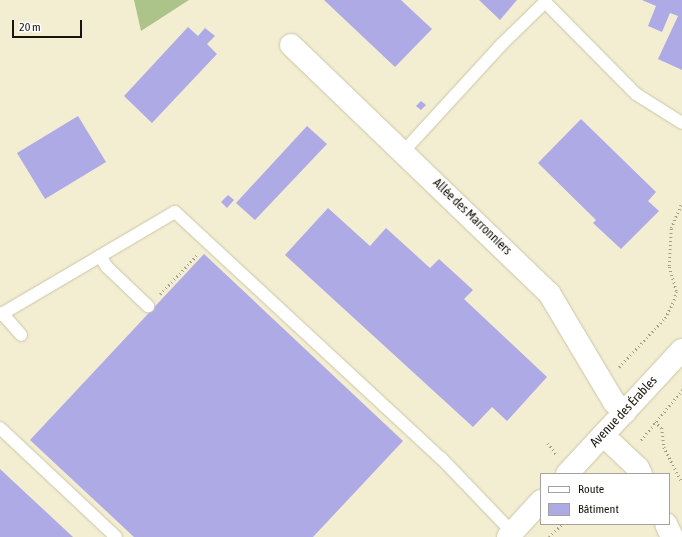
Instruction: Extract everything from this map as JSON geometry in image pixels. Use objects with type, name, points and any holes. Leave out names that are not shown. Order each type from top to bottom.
[{"type":"street","name":"Allée des Marronniers","points":[[292,45],[549,293],[614,402],[624,412]]},
{"type":"street","name":"Avenue des Érables","points":[[568,473],[682,350]]},
{"type":"street","points":[[603,435],[638,468],[640,473]]},
{"type":"street","points":[[510,534],[540,502]]},
{"type":"street","points":[[666,525],[672,537]]},
{"type":"lane","points":[[403,152],[501,45],[545,1],[636,94],[682,123]]},
{"type":"lane","points":[[21,335],[1,314],[175,212],[441,458],[510,534]]},
{"type":"lane","points":[[100,256],[107,267],[148,306]]},
{"type":"lane","points":[[0,428],[116,537]]},
{"type":"path","points":[[604,383],[665,318],[674,300],[676,291],[670,266],[671,228],[682,202]]},
{"type":"path","points":[[148,306],[208,243]]},
{"type":"path","points":[[682,390],[655,422],[662,428],[664,447],[682,482]]},
{"type":"path","points":[[549,537],[561,525]]},
{"type":"green space","points":[[134,0],[189,0],[141,31]]},
{"type":"building","points":[[324,0],[401,0],[432,29],[395,67]]},
{"type":"building","points":[[479,0],[517,0],[500,20]]},
{"type":"building","points":[[642,0],[682,0],[682,70],[658,59],[678,16],[670,13],[662,32],[648,26],[656,6]]},
{"type":"building","points":[[188,27],[198,36],[205,28],[215,36],[207,44],[217,54],[152,123],[124,96]]},
{"type":"building","points":[[421,101],[426,105],[421,110],[416,106]]},
{"type":"building","points":[[78,116],[106,162],[45,199],[17,153]]},
{"type":"building","points":[[581,119],[656,192],[648,201],[659,211],[621,249],[593,223],[596,220],[538,163]]},
{"type":"building","points":[[307,126],[327,144],[255,220],[236,203]]},
{"type":"building","points":[[228,195],[234,200],[227,208],[221,202]]},
{"type":"building","points":[[328,208],[370,246],[386,228],[430,268],[439,259],[473,290],[464,299],[547,377],[507,421],[492,407],[473,427],[285,255]]},
{"type":"building","points":[[204,254],[403,441],[313,537],[134,537],[30,440]]},
{"type":"building","points":[[0,469],[73,537],[0,537]]}]
